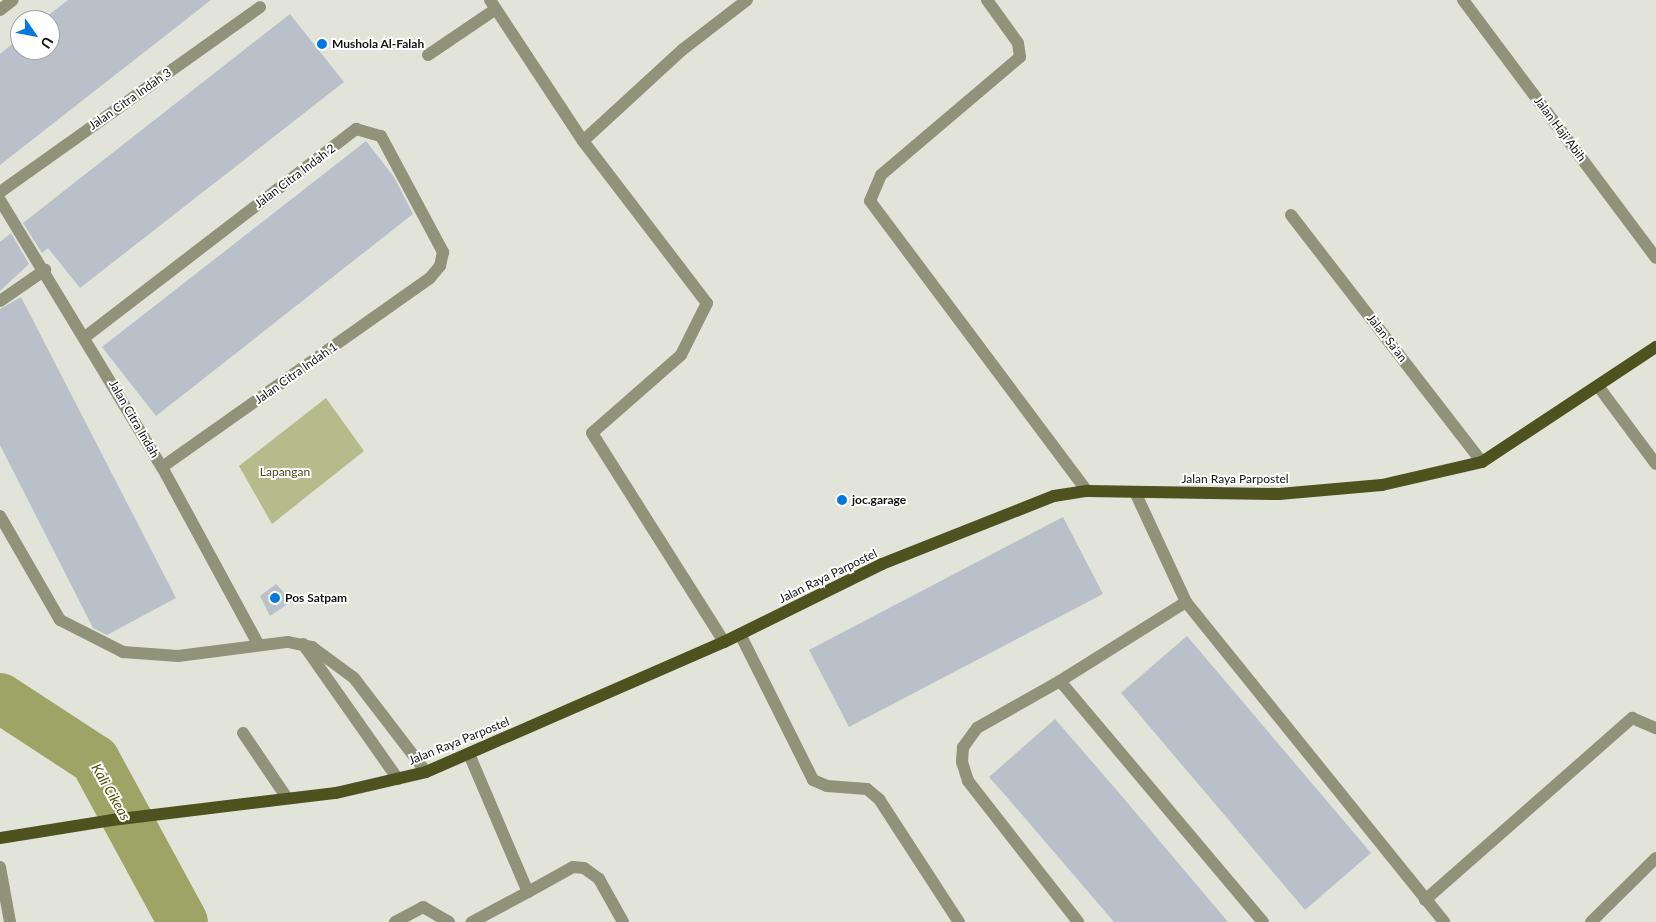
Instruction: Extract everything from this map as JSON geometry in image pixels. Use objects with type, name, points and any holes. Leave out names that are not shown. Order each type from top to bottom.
[{"type":"main road","name":"Jalan Raya Parpostel","points":[[0,838],[112,820],[287,798],[398,780],[426,772],[724,642],[882,564],[1054,496],[1087,491],[1279,494],[1382,486],[1482,462],[1656,347]]},
{"type":"street","points":[[0,10],[14,0]]},
{"type":"street","points":[[583,141],[682,50],[747,0]]},
{"type":"street","points":[[987,0],[1018,43],[1020,57],[881,175],[870,201],[1087,491]]},
{"type":"street","name":"Jalan Haji Abih","points":[[1463,0],[1656,258]]},
{"type":"street","points":[[428,56],[493,4],[583,141],[707,303],[681,355],[592,433],[724,642]]},
{"type":"street","name":"Jalan Citra Indah 3","points":[[0,192],[260,7]]},
{"type":"street","name":"Jalan Citra Indah 2","points":[[85,337],[356,129],[381,136],[443,252],[440,266],[430,278]]},
{"type":"street","name":"Jalan Citra Indah","points":[[0,200],[45,270],[162,467],[258,644]]},
{"type":"street","name":"Jalan Sa'an","points":[[1291,214],[1482,462]]},
{"type":"street","points":[[0,301],[45,270]]},
{"type":"street","name":"Jalan Citra Indah 1","points":[[162,467],[430,278]]},
{"type":"street","points":[[1598,386],[1656,464]]},
{"type":"street","points":[[1134,492],[1186,602],[1444,922]]},
{"type":"street","points":[[0,516],[60,620],[123,652],[178,656],[258,644],[302,644],[354,678],[426,772]]},
{"type":"street","points":[[1078,922],[968,782],[962,762],[963,747],[977,728],[1060,681],[1186,602]]},
{"type":"street","points":[[740,634],[813,780],[827,786],[867,789],[879,799],[959,922]]},
{"type":"street","points":[[302,644],[398,780]]},
{"type":"street","points":[[1060,681],[1263,922]]},
{"type":"street","points":[[1425,900],[1632,718],[1656,728]]},
{"type":"street","points":[[243,733],[287,798]]},
{"type":"street","points":[[469,754],[528,892]]},
{"type":"street","points":[[1590,922],[1656,858]]},
{"type":"street","points":[[0,867],[10,922]]},
{"type":"street","points":[[472,922],[573,867],[584,868],[599,879],[623,922]]},
{"type":"street","points":[[395,922],[423,907],[450,922]]},
{"type":"green space","name":"Lapangan","points":[[326,398],[364,451],[272,524],[239,466]]},
{"type":"building","points":[[68,0],[211,0],[0,165],[0,54],[10,46],[10,60],[60,60],[60,10],[55,10]]},
{"type":"building","points":[[290,14],[344,82],[80,288],[48,248],[42,253],[23,223]]},
{"type":"building","points":[[366,141],[394,177],[413,214],[156,416],[102,347]]},
{"type":"building","points":[[11,233],[29,264],[0,291],[0,242]]},
{"type":"building","points":[[21,297],[176,598],[107,635],[93,628],[0,445],[0,309]]},
{"type":"building","points":[[1063,517],[1103,594],[849,727],[809,650]]},
{"type":"building","name":"Pos Satpam","points":[[276,584],[292,601],[270,616],[260,596]]},
{"type":"building","points":[[1187,636],[1371,853],[1305,910],[1121,693]]},
{"type":"building","points":[[1055,719],[1228,922],[1114,922],[989,777]]},
{"type":"waterway","name":"Kali Cikeas","points":[[0,698],[95,760],[183,922]]},
{"type":"place","name":"Mushola Al-Falah","points":[[322,44]]},
{"type":"place","name":"joc.garage","points":[[842,500]]},
{"type":"place","name":"Pos Satpam","points":[[275,598]]}]
